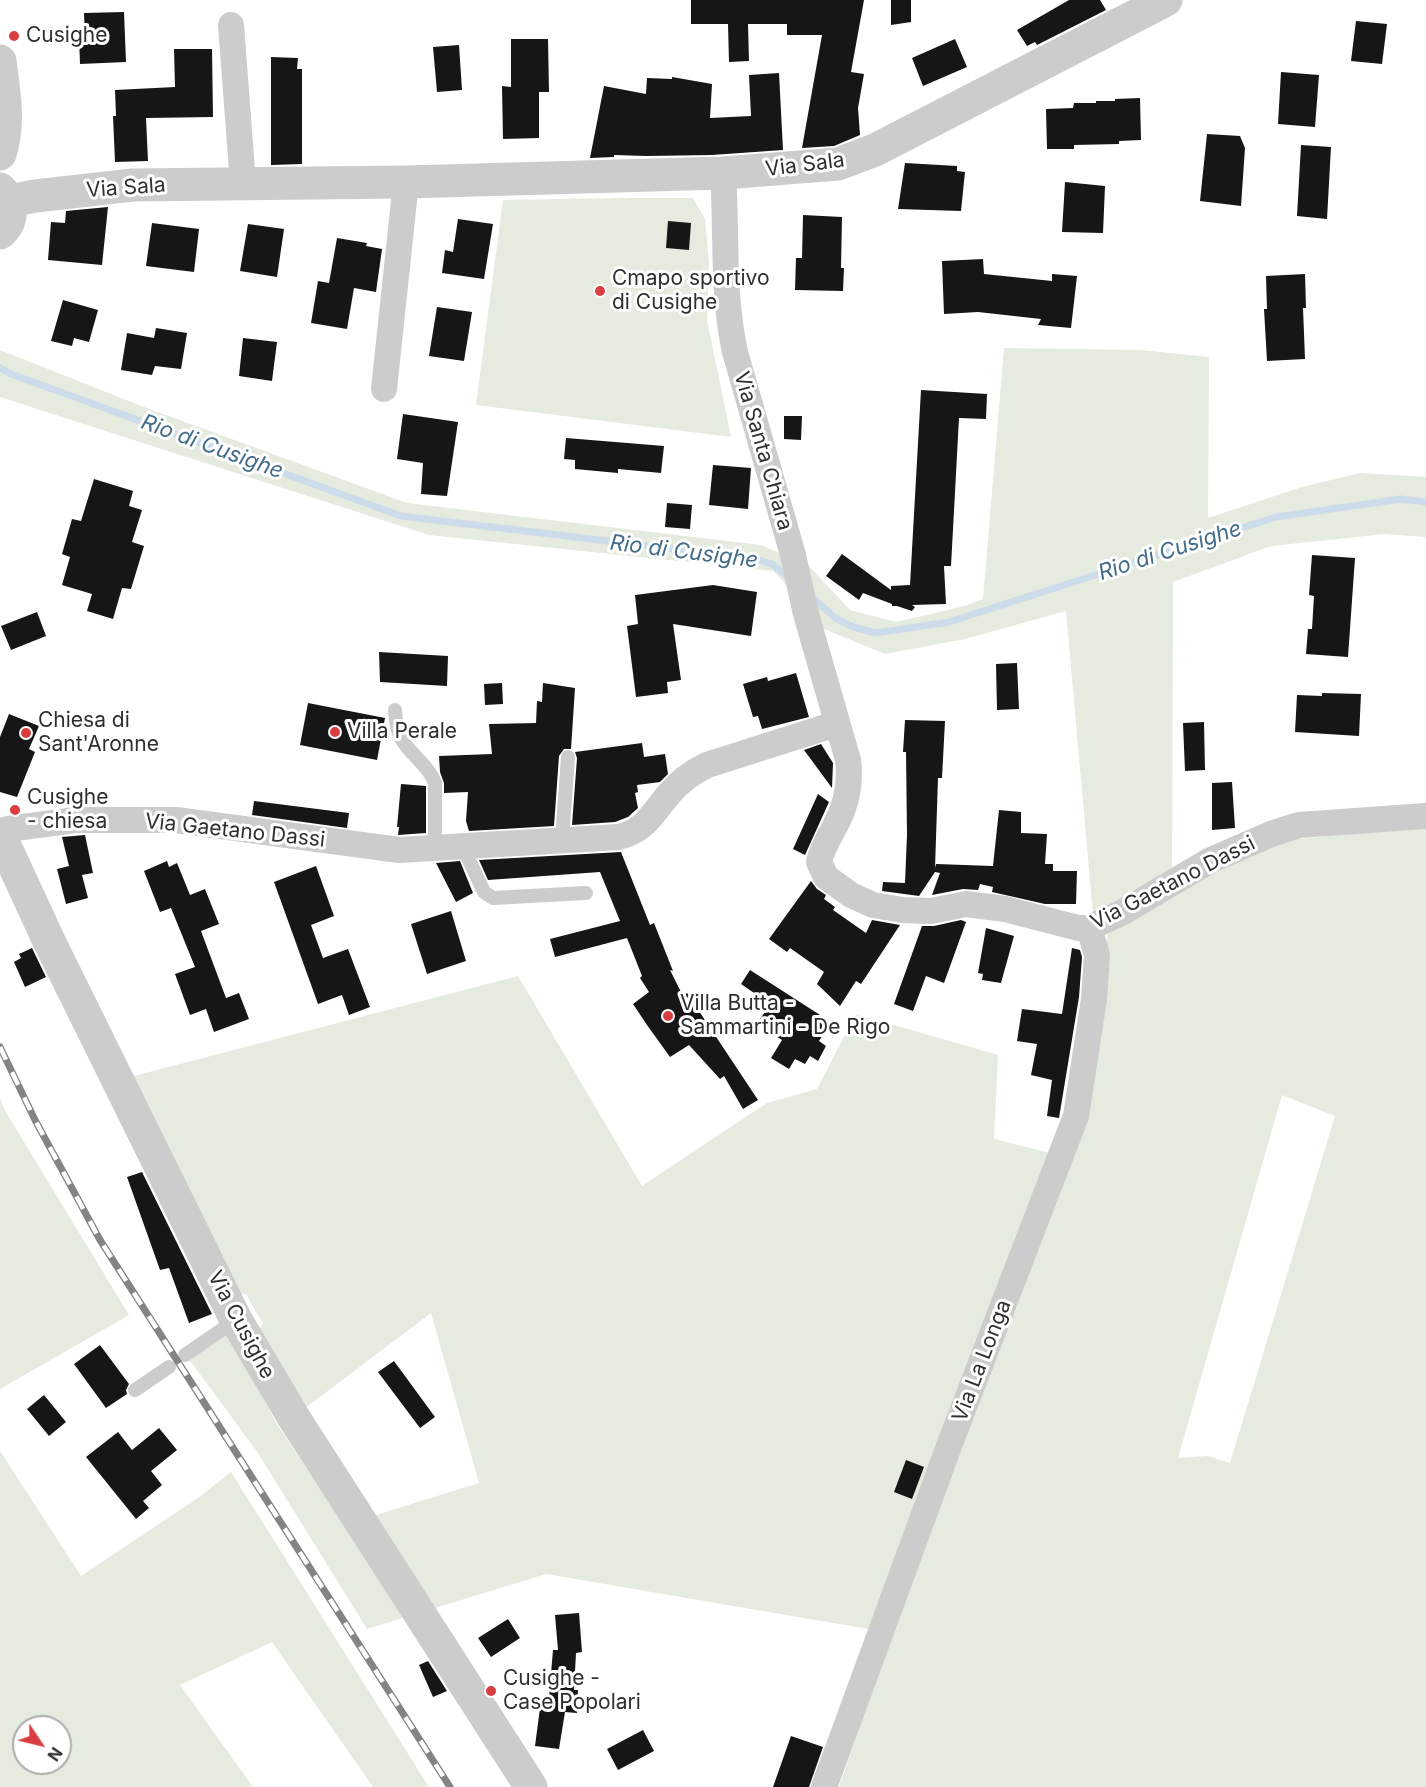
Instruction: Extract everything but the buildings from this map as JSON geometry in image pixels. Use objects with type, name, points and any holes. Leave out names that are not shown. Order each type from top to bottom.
[{"type":"street","name":"Via Sala","points":[[4,195],[35,196],[133,185],[406,182],[723,173],[838,164],[857,158],[1166,0]]},
{"type":"street","points":[[231,25],[243,184]]},
{"type":"street","points":[[0,61],[6,126],[0,154]]},
{"type":"street","name":"Via Santa Chiara","points":[[723,173],[724,278],[729,325],[793,555],[806,614],[836,724]]},
{"type":"street","points":[[384,389],[406,182]]},
{"type":"street","points":[[0,233],[9,220],[11,210],[4,195]]},
{"type":"street","name":"Via Gaetano Dassi","points":[[0,833],[8,829],[75,820],[176,820],[399,850],[618,837],[636,832],[648,821],[671,791],[695,771],[707,765],[836,724],[848,760],[849,782],[840,815],[820,856],[820,867],[826,877],[858,900],[887,908],[931,911],[966,904],[1005,909],[1078,928],[1089,928],[1123,912],[1209,861],[1271,834],[1299,825],[1426,816]]},
{"type":"street","name":"Via Cusighe","points":[[0,833],[87,1018],[236,1320],[294,1418],[531,1787]]},
{"type":"street","name":"Via La Longa","points":[[824,1787],[949,1446],[1076,1116],[1094,999],[1097,955],[1089,928]]},
{"type":"lane","points":[[395,710],[397,730],[402,740],[431,773],[435,783],[435,849]]},
{"type":"lane","points":[[562,840],[568,757]]},
{"type":"lane","points":[[464,847],[484,892],[493,898],[585,893]]},
{"type":"lane","points":[[185,1355],[236,1320]]},
{"type":"lane","points":[[135,1390],[169,1367]]},
{"type":"shaded area","name":"Cmapo sportivo di Cusighe","points":[[693,198],[705,219],[709,262],[707,320],[731,437],[476,405],[503,200]]},
{"type":"shaded area","points":[[1004,348],[1140,350],[1209,357],[1208,518],[1302,487],[1360,473],[1426,477],[1426,537],[1385,534],[1271,546],[1173,582],[1172,892],[1280,841],[1426,826],[1426,1787],[839,1787],[892,1633],[546,1574],[367,1629],[258,1453],[183,1351],[223,1323],[277,1424],[344,1525],[479,1483],[431,1313],[304,1409],[258,1330],[263,1324],[246,1294],[238,1293],[130,1077],[518,976],[642,1186],[767,1103],[817,1089],[856,1014],[998,1055],[994,1139],[1074,1159],[1108,933],[1093,914],[1066,611],[965,639],[885,654],[824,629],[774,571],[429,535],[0,397],[0,350],[144,407],[407,503],[761,545],[809,566],[850,610],[896,622],[965,606],[983,599]],"holes":[[[1282,1095],[1335,1116],[1230,1463],[1208,1456],[1178,1458]]]},
{"type":"shaded area","points":[[0,1098],[4,1109],[129,1315],[0,1389]]},
{"type":"shaded area","points":[[0,1451],[81,1576],[198,1498],[231,1472],[429,1787],[373,1787],[272,1642],[180,1685],[253,1787],[0,1787]]},
{"type":"waterway","name":"Rio di Cusighe","points":[[0,368],[11,374],[401,516],[756,559],[772,564],[791,579]]},
{"type":"waterway","name":"Rio di Cusighe","points":[[811,596],[835,618],[853,627],[876,633],[949,622],[1276,517],[1401,499],[1426,502]]},
{"type":"railway","points":[[0,1047],[35,1120],[100,1240],[450,1787]]},
{"type":"place","name":"Cusighe","points":[[14,36]]},
{"type":"place","name":"Cmapo sportivo di Cusighe","points":[[600,291]]},
{"type":"place","name":"Villa Perale","points":[[335,732]]},
{"type":"place","name":"Chiesa di Sant'Aronne","points":[[26,733]]},
{"type":"place","name":"Cusighe - chiesa","points":[[15,810]]},
{"type":"place","name":"Villa Butta - Sammartini - De Rigo","points":[[668,1016]]},
{"type":"place","name":"Cusighe - Case Popolari","points":[[491,1691]]}]
